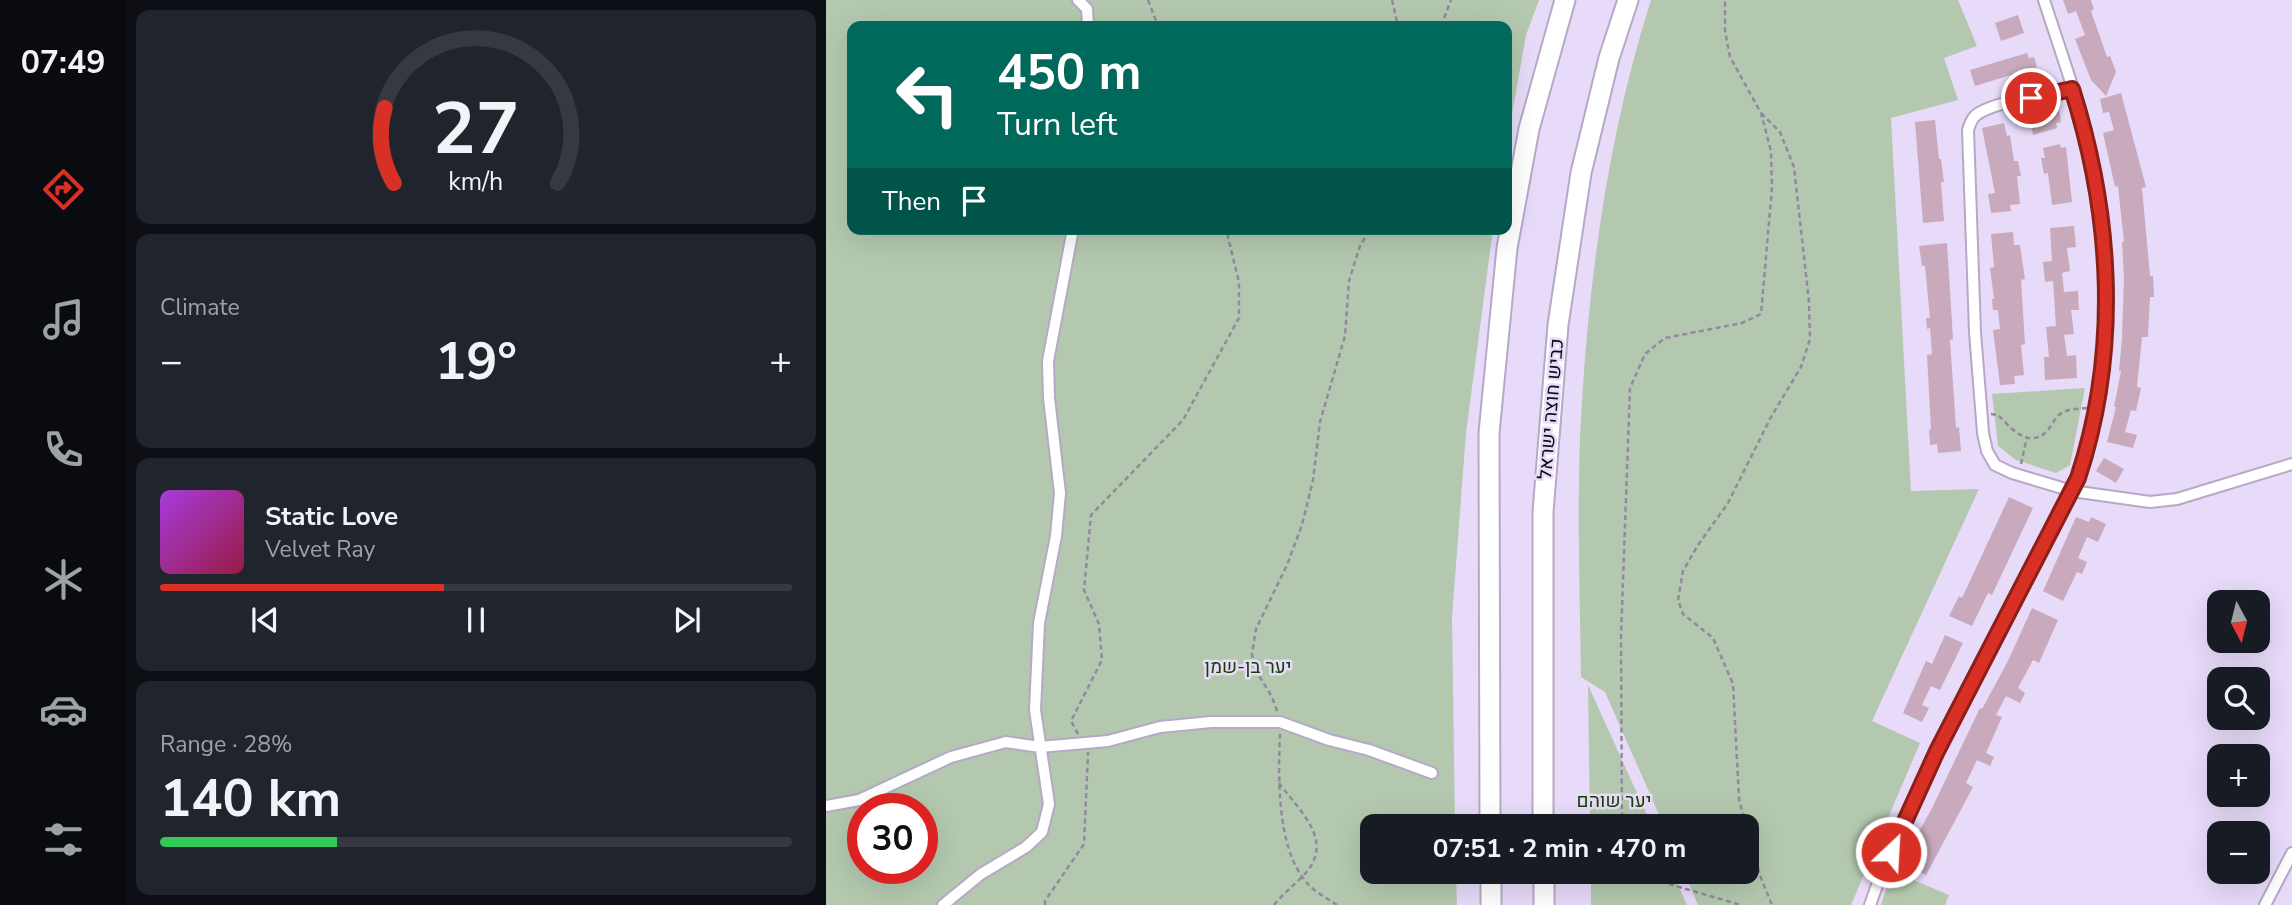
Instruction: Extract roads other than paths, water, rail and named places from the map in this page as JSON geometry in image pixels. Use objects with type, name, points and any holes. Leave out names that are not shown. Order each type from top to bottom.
[{"type":"highway","points":[[1512,222],[1530,129],[1565,0]]},
{"type":"highway","name":"כביש חוצה ישראל","points":[[1543,814],[1543,512],[1558,325],[1581,173],[1609,58],[1628,0]]},
{"type":"highway","points":[[1490,814],[1489,433],[1510,235]]},
{"type":"highway","points":[[1491,884],[1491,905]]},
{"type":"highway","points":[[1544,884],[1544,905]]},
{"type":"street","points":[[1078,0],[1087,9],[1088,21]]},
{"type":"street","points":[[1870,905],[1937,751],[2072,491],[2091,439],[2097,408],[2107,298],[2105,242],[2096,177],[2044,0]]},
{"type":"street","points":[[2072,89],[1989,108],[1970,121],[1968,142],[1971,242],[1982,413],[1985,443],[1990,458],[2002,469],[2072,491],[2129,500],[2164,501],[2292,464]]},
{"type":"street","points":[[943,905],[981,874],[1026,847],[1042,832],[1049,804],[1035,710],[1039,623],[1056,536],[1060,493],[1049,398],[1048,361],[1072,235]]},
{"type":"street","points":[[826,806],[859,800],[951,757],[1006,742],[1040,747],[1108,741],[1160,727],[1212,722],[1280,722],[1432,773]]},
{"type":"street","points":[[2265,905],[2292,853]]},
{"type":"park label","name":"יער בן-שמן","points":[[1248,667]]},
{"type":"park label","name":"יער שוהם","points":[[1614,801]]}]
